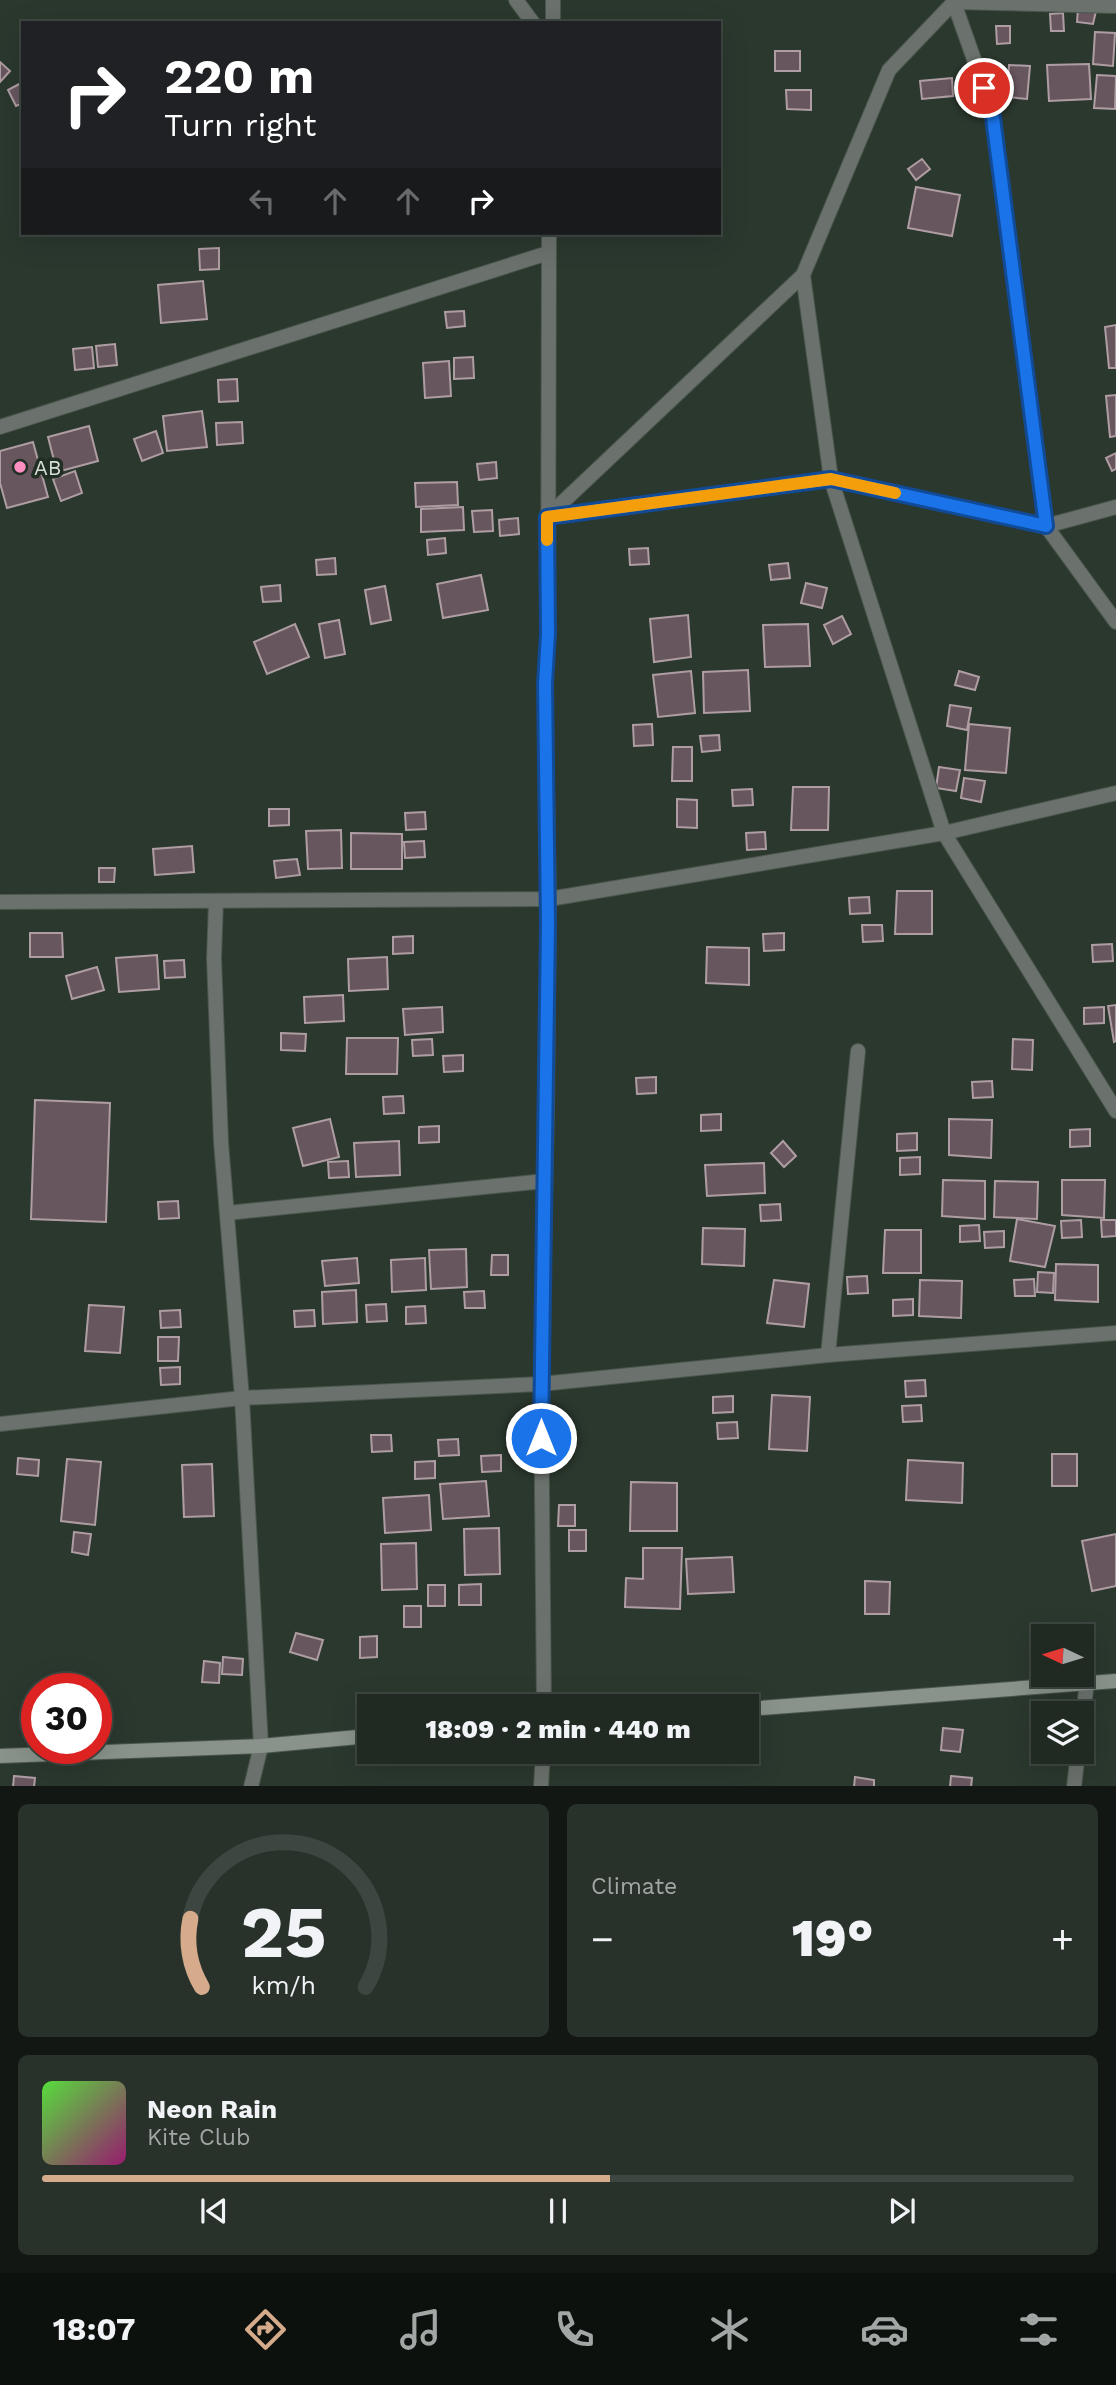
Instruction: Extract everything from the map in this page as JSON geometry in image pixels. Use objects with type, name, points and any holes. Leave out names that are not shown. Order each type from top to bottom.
[{"type":"street","points":[[516,0],[532,21]]},
{"type":"street","points":[[553,0],[553,21]]},
{"type":"street","points":[[547,517],[803,275],[889,70],[954,1],[1116,6]]},
{"type":"street","points":[[954,1],[992,110],[1046,526],[1116,622]]},
{"type":"street","points":[[544,1694],[541,1384],[548,900],[545,684],[548,633],[549,235]]},
{"type":"street","points":[[0,426],[548,253]]},
{"type":"street","points":[[803,275],[831,479],[944,832],[1116,1111]]},
{"type":"street","points":[[547,517],[831,479],[1046,526],[1116,507]]},
{"type":"street","points":[[0,902],[548,900],[944,832],[1116,793]]},
{"type":"street","points":[[216,901],[214,958],[227,1213],[242,1398],[261,1746],[251,1786]]},
{"type":"street","points":[[828,1355],[858,1051]]},
{"type":"street","points":[[227,1213],[545,1181]]},
{"type":"street","points":[[0,1424],[242,1398],[541,1384],[828,1355],[1116,1333]]},
{"type":"street","points":[[1094,1682],[1116,1681]]},
{"type":"street","points":[[759,1708],[1031,1686]]},
{"type":"street","points":[[0,1756],[261,1746],[357,1737]]},
{"type":"street","points":[[541,1786],[542,1764]]},
{"type":"street","points":[[1074,1786],[1077,1764]]},
{"type":"building","points":[[1078,9],[1096,11],[1093,24],[1077,22]]},
{"type":"building","points":[[1063,13],[1064,31],[1051,31],[1050,14]]},
{"type":"building","points":[[996,26],[1010,26],[1010,43],[997,44]]},
{"type":"building","points":[[1095,32],[1115,33],[1113,66],[1093,64]]},
{"type":"building","points":[[775,51],[800,51],[800,71],[775,71]]},
{"type":"building","points":[[0,62],[10,71],[0,82]]},
{"type":"building","points":[[1089,64],[1091,99],[1049,101],[1047,65]]},
{"type":"building","points":[[1009,65],[1030,66],[1027,99],[1007,97]]},
{"type":"building","points":[[1097,75],[1116,76],[1115,109],[1094,108]]},
{"type":"building","points":[[952,78],[953,96],[922,99],[920,81]]},
{"type":"building","points":[[21,83],[21,104],[16,106],[8,90]]},
{"type":"building","points":[[786,90],[811,90],[811,110],[787,109]]},
{"type":"building","points":[[922,159],[930,169],[916,180],[908,169]]},
{"type":"building","points":[[916,187],[960,195],[952,236],[908,228]]},
{"type":"building","points":[[219,248],[219,269],[200,270],[199,249]]},
{"type":"building","points":[[203,281],[207,319],[161,323],[158,285]]},
{"type":"building","points":[[464,311],[465,326],[447,328],[445,312]]},
{"type":"building","points":[[1116,325],[1116,368],[1109,368],[1105,327]]},
{"type":"building","points":[[115,344],[117,365],[98,367],[96,346]]},
{"type":"building","points":[[92,347],[94,368],[75,370],[73,349]]},
{"type":"building","points":[[473,357],[474,378],[454,379],[454,358]]},
{"type":"building","points":[[449,361],[451,396],[425,398],[423,363]]},
{"type":"building","points":[[237,379],[238,401],[219,402],[218,380]]},
{"type":"building","points":[[1116,395],[1116,436],[1110,437],[1106,396]]},
{"type":"building","points":[[202,411],[207,447],[167,451],[163,416]]},
{"type":"building","points":[[242,422],[243,443],[217,445],[216,423]]},
{"type":"building","points":[[89,426],[98,461],[57,472],[48,437]]},
{"type":"building","points":[[156,431],[163,453],[142,461],[134,439]]},
{"type":"building","name":"AB","points":[[33,442],[48,497],[7,508],[0,483],[0,451]]},
{"type":"building","points":[[1116,453],[1116,469],[1112,471],[1106,458]]},
{"type":"building","points":[[496,462],[497,478],[479,480],[477,464]]},
{"type":"building","points":[[75,471],[82,493],[61,501],[53,479]]},
{"type":"building","points":[[457,482],[458,505],[416,507],[415,483]]},
{"type":"building","points":[[463,507],[464,530],[421,532],[421,509]]},
{"type":"building","points":[[492,510],[493,531],[474,532],[472,511]]},
{"type":"building","points":[[518,518],[519,534],[500,536],[499,520]]},
{"type":"building","points":[[445,538],[446,553],[428,555],[427,540]]},
{"type":"building","points":[[648,548],[649,564],[630,565],[629,549]]},
{"type":"building","points":[[335,558],[336,574],[317,575],[316,560]]},
{"type":"building","points":[[788,563],[790,578],[771,580],[769,565]]},
{"type":"building","points":[[481,575],[488,610],[443,618],[437,584]]},
{"type":"building","points":[[806,583],[827,588],[822,608],[801,603]]},
{"type":"building","points":[[280,585],[281,601],[263,602],[261,587]]},
{"type":"building","points":[[385,586],[391,620],[371,624],[365,590]]},
{"type":"building","points":[[688,615],[691,657],[654,662],[650,619]]},
{"type":"building","points":[[842,616],[851,634],[833,644],[824,625]]},
{"type":"building","points":[[339,620],[345,654],[325,658],[319,624]]},
{"type":"building","points":[[295,624],[309,657],[267,674],[254,642]]},
{"type":"building","points":[[808,624],[810,666],[765,667],[763,625]]},
{"type":"building","points":[[748,670],[750,711],[704,713],[703,672]]},
{"type":"building","points":[[691,671],[695,713],[658,717],[653,675]]},
{"type":"building","points":[[959,671],[979,677],[975,690],[955,685]]},
{"type":"building","points":[[950,705],[971,708],[967,730],[947,726]]},
{"type":"building","points":[[652,724],[653,745],[634,746],[633,725]]},
{"type":"building","points":[[969,724],[1010,728],[1006,773],[965,770]]},
{"type":"building","points":[[719,735],[720,750],[702,752],[700,736]]},
{"type":"building","points":[[673,747],[692,747],[692,781],[672,781]]},
{"type":"building","points":[[939,767],[960,770],[956,791],[936,788]]},
{"type":"building","points":[[964,778],[985,781],[981,802],[961,798]]},
{"type":"building","points":[[793,787],[829,787],[828,830],[791,830]]},
{"type":"building","points":[[752,789],[753,805],[733,806],[732,790]]},
{"type":"building","points":[[677,799],[697,800],[697,828],[677,827]]},
{"type":"building","points":[[269,809],[289,809],[289,825],[269,826]]},
{"type":"building","points":[[425,812],[426,829],[406,830],[405,813]]},
{"type":"building","points":[[341,830],[342,868],[308,869],[306,831]]},
{"type":"building","points":[[765,832],[766,849],[747,850],[746,833]]},
{"type":"building","points":[[351,833],[402,834],[402,869],[351,869]]},
{"type":"building","points":[[424,841],[425,857],[405,858],[404,842]]},
{"type":"building","points":[[192,846],[194,872],[155,875],[153,849]]},
{"type":"building","points":[[297,859],[300,875],[276,878],[274,861]]},
{"type":"building","points":[[99,868],[115,868],[114,882],[99,882]]},
{"type":"building","points":[[897,891],[932,891],[932,934],[895,934]]},
{"type":"building","points":[[869,897],[870,913],[850,914],[849,898]]},
{"type":"building","points":[[862,925],[882,925],[883,941],[863,942]]},
{"type":"building","points":[[30,933],[62,933],[63,957],[30,957]]},
{"type":"building","points":[[784,933],[784,950],[764,951],[763,934]]},
{"type":"building","points":[[413,936],[413,953],[393,954],[393,937]]},
{"type":"building","points":[[1112,944],[1113,961],[1093,962],[1092,945]]},
{"type":"building","points":[[707,947],[749,948],[749,985],[706,983]]},
{"type":"building","points":[[157,955],[159,989],[119,992],[116,958]]},
{"type":"building","points":[[387,957],[388,989],[349,991],[348,959]]},
{"type":"building","points":[[184,960],[185,977],[165,978],[164,961]]},
{"type":"building","points":[[97,967],[104,990],[72,999],[66,976]]},
{"type":"building","points":[[343,995],[344,1021],[305,1023],[304,997]]},
{"type":"building","points":[[1116,1005],[1116,1041],[1114,1042],[1108,1006]]},
{"type":"building","points":[[442,1007],[443,1032],[405,1035],[403,1009]]},
{"type":"building","points":[[1104,1007],[1104,1023],[1084,1024],[1084,1008]]},
{"type":"building","points":[[281,1033],[306,1034],[305,1051],[281,1050]]},
{"type":"building","points":[[347,1038],[398,1038],[397,1074],[346,1074]]},
{"type":"building","points":[[432,1039],[433,1055],[413,1056],[412,1040]]},
{"type":"building","points":[[1013,1039],[1033,1040],[1032,1070],[1012,1069]]},
{"type":"building","points":[[463,1055],[463,1071],[444,1072],[443,1056]]},
{"type":"building","points":[[656,1077],[656,1093],[637,1094],[636,1078]]},
{"type":"building","points":[[992,1081],[993,1097],[973,1098],[972,1082]]},
{"type":"building","points":[[403,1096],[404,1113],[384,1114],[383,1097]]},
{"type":"building","points":[[35,1100],[110,1103],[106,1222],[31,1219]]},
{"type":"building","points":[[721,1114],[721,1130],[701,1131],[701,1115]]},
{"type":"building","points":[[330,1119],[339,1157],[303,1166],[293,1128]]},
{"type":"building","points":[[949,1119],[992,1120],[991,1158],[949,1155]]},
{"type":"building","points":[[439,1126],[439,1142],[419,1143],[419,1127]]},
{"type":"building","points":[[1090,1129],[1090,1146],[1070,1147],[1070,1130]]},
{"type":"building","points":[[917,1133],[917,1150],[897,1151],[897,1134]]},
{"type":"building","points":[[399,1141],[400,1175],[356,1177],[354,1143]]},
{"type":"building","points":[[783,1141],[796,1156],[784,1167],[771,1153]]},
{"type":"building","points":[[920,1157],[920,1174],[900,1175],[900,1158]]},
{"type":"building","points":[[348,1161],[349,1177],[329,1178],[328,1162]]},
{"type":"building","points":[[764,1163],[765,1193],[707,1196],[705,1165]]},
{"type":"building","points":[[943,1180],[985,1181],[985,1219],[942,1216]]},
{"type":"building","points":[[1062,1180],[1105,1180],[1104,1218],[1062,1215]]},
{"type":"building","points":[[995,1181],[1038,1182],[1037,1219],[994,1217]]},
{"type":"building","points":[[178,1201],[179,1218],[159,1219],[158,1202]]},
{"type":"building","points":[[780,1204],[781,1220],[761,1221],[760,1205]]},
{"type":"building","points":[[1017,1219],[1055,1226],[1045,1267],[1010,1261]]},
{"type":"building","points":[[1081,1220],[1082,1237],[1062,1238],[1061,1221]]},
{"type":"building","points":[[1101,1220],[1116,1220],[1116,1236],[1102,1237]]},
{"type":"building","points":[[979,1225],[980,1241],[960,1242],[960,1226]]},
{"type":"building","points":[[703,1228],[745,1229],[744,1266],[702,1264]]},
{"type":"building","points":[[885,1230],[921,1230],[921,1273],[883,1273]]},
{"type":"building","points":[[1004,1231],[1004,1247],[985,1248],[984,1232]]},
{"type":"building","points":[[466,1249],[467,1287],[431,1289],[429,1250]]},
{"type":"building","points":[[492,1255],[508,1255],[508,1275],[491,1275]]},
{"type":"building","points":[[357,1258],[359,1283],[325,1286],[322,1261]]},
{"type":"building","points":[[425,1258],[426,1290],[392,1292],[391,1260]]},
{"type":"building","points":[[1056,1264],[1098,1265],[1098,1302],[1055,1300]]},
{"type":"building","points":[[1038,1272],[1054,1273],[1053,1293],[1037,1292]]},
{"type":"building","points":[[867,1276],[868,1293],[848,1294],[847,1277]]},
{"type":"building","points":[[1034,1279],[1035,1296],[1015,1296],[1014,1280]]},
{"type":"building","points":[[774,1280],[809,1284],[804,1327],[767,1323]]},
{"type":"building","points":[[920,1280],[962,1281],[961,1318],[919,1316]]},
{"type":"building","points":[[356,1290],[357,1322],[323,1324],[322,1292]]},
{"type":"building","points":[[484,1291],[485,1308],[465,1308],[464,1292]]},
{"type":"building","points":[[913,1299],[913,1315],[893,1316],[893,1300]]},
{"type":"building","points":[[386,1304],[387,1321],[367,1322],[366,1305]]},
{"type":"building","points":[[89,1305],[124,1307],[120,1353],[85,1351]]},
{"type":"building","points":[[425,1306],[426,1323],[406,1324],[406,1307]]},
{"type":"building","points":[[180,1310],[181,1327],[161,1328],[160,1311]]},
{"type":"building","points":[[314,1310],[315,1326],[295,1327],[294,1311]]},
{"type":"building","points":[[158,1337],[179,1337],[178,1361],[158,1361]]},
{"type":"building","points":[[180,1367],[180,1384],[161,1385],[160,1368]]},
{"type":"building","points":[[925,1380],[926,1396],[906,1397],[905,1381]]},
{"type":"building","points":[[772,1395],[810,1397],[807,1451],[769,1449]]},
{"type":"building","points":[[733,1396],[733,1412],[713,1413],[713,1397]]},
{"type":"building","points":[[921,1405],[922,1421],[903,1422],[902,1406]]},
{"type":"building","points":[[737,1422],[738,1438],[718,1439],[717,1423]]},
{"type":"building","points":[[371,1435],[391,1435],[392,1451],[372,1452]]},
{"type":"building","points":[[458,1439],[459,1455],[439,1456],[438,1440]]},
{"type":"building","points":[[1052,1454],[1077,1454],[1077,1486],[1052,1486]]},
{"type":"building","points":[[501,1455],[501,1471],[482,1472],[481,1456]]},
{"type":"building","points":[[18,1458],[39,1460],[38,1476],[17,1474]]},
{"type":"building","points":[[67,1459],[101,1462],[95,1525],[61,1521]]},
{"type":"building","points":[[908,1460],[963,1463],[962,1503],[906,1500]]},
{"type":"building","points":[[435,1461],[435,1478],[415,1479],[415,1462]]},
{"type":"building","points":[[212,1464],[214,1516],[184,1517],[182,1465]]},
{"type":"building","points":[[486,1481],[489,1516],[443,1519],[440,1484]]},
{"type":"building","points":[[631,1482],[677,1483],[677,1531],[630,1531]]},
{"type":"building","points":[[429,1495],[431,1530],[385,1533],[383,1498]]},
{"type":"building","points":[[559,1505],[575,1505],[575,1526],[558,1526]]},
{"type":"building","points":[[499,1528],[500,1574],[465,1575],[464,1529]]},
{"type":"building","points":[[569,1530],[586,1530],[586,1551],[569,1551]]},
{"type":"building","points":[[74,1532],[91,1534],[88,1555],[72,1552]]},
{"type":"building","points":[[1116,1534],[1116,1586],[1092,1591],[1082,1541]]},
{"type":"building","points":[[416,1543],[417,1589],[382,1590],[381,1544]]},
{"type":"building","points":[[643,1548],[682,1548],[680,1609],[625,1607],[626,1578],[643,1579]]},
{"type":"building","points":[[732,1557],[734,1592],[688,1594],[686,1559]]},
{"type":"building","points":[[865,1581],[890,1582],[889,1614],[865,1614]]},
{"type":"building","points":[[481,1584],[481,1605],[459,1605],[459,1585]]},
{"type":"building","points":[[428,1585],[445,1585],[445,1606],[428,1606]]},
{"type":"building","points":[[404,1606],[421,1606],[421,1627],[404,1627]]},
{"type":"building","points":[[296,1633],[323,1640],[317,1660],[290,1652]]},
{"type":"building","points":[[377,1636],[377,1657],[360,1658],[360,1637]]},
{"type":"building","points":[[223,1657],[243,1659],[242,1675],[222,1674]]},
{"type":"building","points":[[204,1661],[220,1663],[219,1683],[202,1682]]},
{"type":"building","points":[[943,1728],[963,1730],[960,1752],[941,1750]]},
{"type":"building","points":[[14,1776],[35,1778],[34,1786],[13,1786]]},
{"type":"building","points":[[951,1776],[972,1778],[971,1786],[950,1786]]},
{"type":"building","points":[[855,1777],[874,1780],[874,1786],[854,1786]]},
{"type":"slow traffic","points":[[547,540],[547,517],[831,479],[895,493]]},
{"type":"place","name":"AB","points":[[20,467]]},
{"type":"route","points":[[541,1438],[547,1108],[547,517],[831,479],[1046,526],[992,110],[984,88]]}]
